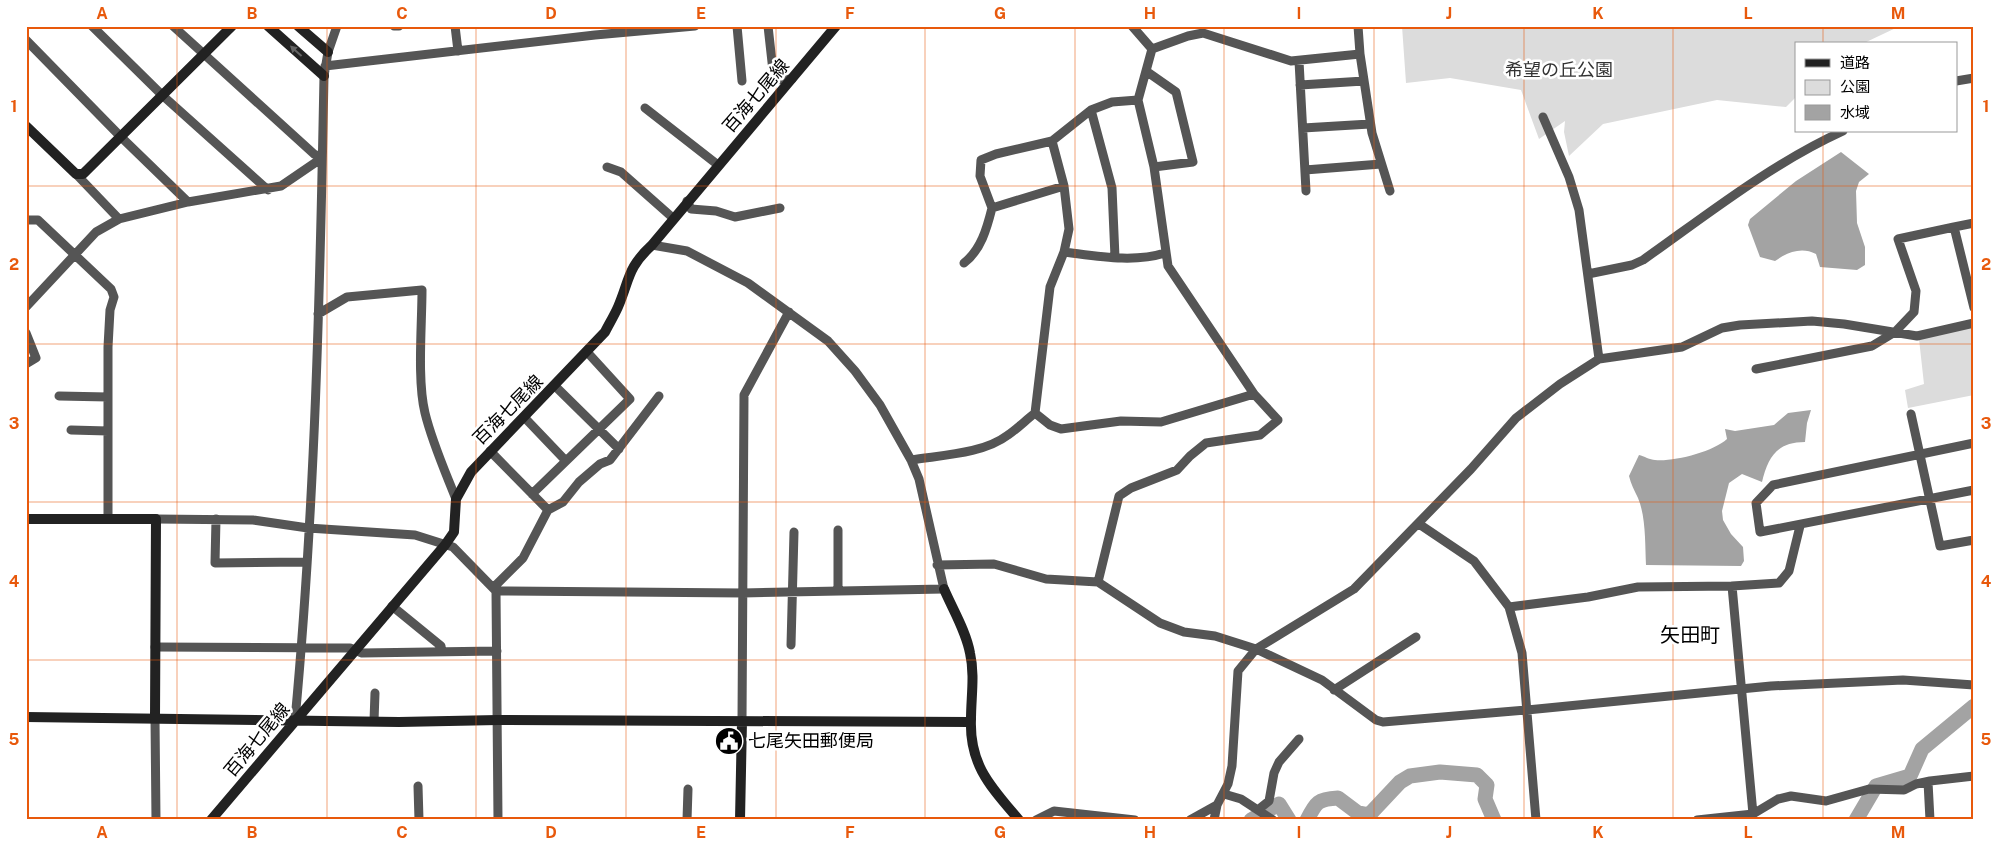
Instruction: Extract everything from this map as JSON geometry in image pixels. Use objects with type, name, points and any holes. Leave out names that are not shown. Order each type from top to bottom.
[{"type":"street","points":[[92,26],[162,94],[268,190]]},
{"type":"street","points":[[173,26],[314,154],[322,158]]},
{"type":"street","points":[[76,174],[83,174],[90,168],[232,26]]},
{"type":"street","points":[[268,26],[324,71],[458,51],[694,26]]},
{"type":"street","points":[[298,26],[328,52]]},
{"type":"street","points":[[295,720],[302,647],[318,314],[324,71],[337,26]]},
{"type":"street","points":[[394,26],[400,26]]},
{"type":"street","points":[[456,26],[458,51]]},
{"type":"street","points":[[737,26],[742,81]]},
{"type":"street","points":[[768,26],[774,80],[792,79]]},
{"type":"street","name":"百海七尾線","points":[[211,820],[445,545],[454,532],[456,499],[472,472],[490,451],[588,353],[605,332],[619,306],[625,282],[634,263],[652,245],[718,164],[836,26]]},
{"type":"street","points":[[1132,26],[1152,49]]},
{"type":"street","points":[[1358,26],[1370,124],[1390,191]]},
{"type":"street","points":[[1152,49],[1188,36],[1203,33],[1291,61],[1360,54]]},
{"type":"street","points":[[26,40],[188,202]]},
{"type":"street","points":[[1098,582],[1119,496],[1131,488],[1177,470],[1206,443],[1260,435],[1278,420],[1254,394],[1168,266],[1154,167],[1138,100],[1152,49]]},
{"type":"street","points":[[1299,60],[1306,191]]},
{"type":"street","points":[[1146,71],[1176,92],[1193,162],[1154,167]]},
{"type":"street","points":[[1958,81],[1974,78]]},
{"type":"street","points":[[1300,85],[1364,81]]},
{"type":"street","points":[[964,263],[972,257],[986,232],[992,208],[980,176],[981,160],[996,154],[1052,141],[1091,110],[1112,102],[1138,100]]},
{"type":"street","points":[[645,108],[718,164]]},
{"type":"street","points":[[1091,110],[1112,188],[1115,257]]},
{"type":"street","points":[[1543,117],[1569,177],[1579,210],[1599,359]]},
{"type":"street","points":[[1303,128],[1370,124]]},
{"type":"street","points":[[27,128],[76,174],[119,219]]},
{"type":"street","points":[[1588,274],[1632,265],[1643,260],[1746,187],[1811,146],[1841,132]]},
{"type":"street","points":[[911,460],[954,453],[993,443],[1008,436],[1035,413],[1050,287],[1064,252],[1069,229],[1064,186],[1052,141]]},
{"type":"street","points":[[26,307],[96,232],[119,219],[188,202],[268,190],[281,186],[322,158]]},
{"type":"street","points":[[1305,170],[1381,164]]},
{"type":"street","points":[[607,167],[621,172],[673,218]]},
{"type":"street","points":[[992,208],[1064,186]]},
{"type":"street","points":[[687,201],[692,209],[716,211],[735,217],[780,208]]},
{"type":"street","points":[[26,220],[38,220],[112,289],[114,297],[110,310],[108,519]]},
{"type":"street","points":[[1756,369],[1872,346],[1895,332],[1914,312],[1916,291],[1899,248],[1898,239],[1974,223]]},
{"type":"street","points":[[1954,226],[1971,282],[1974,308]]},
{"type":"street","points":[[652,245],[687,250],[748,284],[789,312],[828,341],[855,371],[880,404],[911,460],[919,480],[944,589],[966,637],[972,668],[970,722],[974,751],[985,779],[1019,820]]},
{"type":"street","points":[[1064,252],[1148,258],[1165,253]]},
{"type":"street","points":[[318,314],[347,297],[422,290],[422,392],[425,412],[441,462],[456,499]]},
{"type":"street","points":[[740,820],[744,395],[789,312]]},
{"type":"street","points":[[1190,820],[1217,804],[1224,794],[1232,766],[1238,671],[1256,649],[1354,589],[1419,524],[1516,418],[1560,384],[1599,359],[1682,347],[1722,328],[1740,325],[1812,321],[1917,336],[1974,323]]},
{"type":"street","points":[[26,333],[36,358],[26,364]]},
{"type":"street","points":[[532,494],[630,399],[588,353]]},
{"type":"street","points":[[555,386],[619,449]]},
{"type":"street","points":[[1035,413],[1050,424],[1061,429],[1121,421],[1161,422],[1172,421],[1254,394]]},
{"type":"street","points":[[59,396],[108,397]]},
{"type":"street","points":[[495,590],[524,558],[548,510],[563,502],[580,482],[600,464],[610,460],[659,396]]},
{"type":"street","points":[[1911,414],[1940,546],[1974,540]]},
{"type":"street","points":[[524,417],[566,461]]},
{"type":"street","points":[[71,430],[108,431]]},
{"type":"street","points":[[1974,443],[1773,485],[1756,504],[1760,532],[1800,526],[1974,490]]},
{"type":"street","points":[[490,451],[548,510]]},
{"type":"street","points":[[26,519],[253,520],[308,528],[415,535],[453,547],[495,590],[498,820]]},
{"type":"street","points":[[156,519],[156,820]]},
{"type":"street","points":[[216,519],[216,563],[306,562]]},
{"type":"street","points":[[1419,524],[1474,561],[1509,607],[1522,653],[1536,820]]},
{"type":"street","points":[[1509,607],[1588,597],[1638,587],[1732,586],[1779,583],[1789,571],[1800,526]]},
{"type":"street","points":[[838,530],[838,590]]},
{"type":"street","points":[[791,645],[794,532]]},
{"type":"street","points":[[937,565],[994,564],[1046,579],[1098,582],[1160,623],[1184,632],[1215,636],[1256,649],[1322,680],[1376,720],[1383,722],[1771,686],[1903,680],[1974,685]]},
{"type":"street","points":[[1732,586],[1753,814]]},
{"type":"street","points":[[495,590],[743,593],[944,589]]},
{"type":"street","points":[[392,606],[440,646],[442,652]]},
{"type":"street","points":[[1334,690],[1416,637]]},
{"type":"street","points":[[156,647],[350,648],[362,653],[497,651]]},
{"type":"street","points":[[374,722],[375,692]]},
{"type":"street","points":[[26,717],[374,722],[498,720],[970,722]]},
{"type":"street","points":[[1262,811],[1269,801],[1274,772],[1279,762],[1299,739]]},
{"type":"street","points":[[1697,820],[1753,814],[1778,799],[1791,796],[1826,801],[1874,790],[1904,790],[1916,784],[1974,776]]},
{"type":"street","points":[[1928,782],[1930,820]]},
{"type":"street","points":[[418,786],[418,820]]},
{"type":"street","points":[[688,789],[688,820]]},
{"type":"street","points":[[1224,794],[1241,799],[1274,820]]},
{"type":"street","points":[[1214,820],[1217,804]]},
{"type":"street","points":[[1036,820],[1054,811],[1135,820]]},
{"type":"green space","name":"希望の丘公園","points":[[1402,26],[1900,26],[1866,42],[1795,42],[1795,98],[1786,107],[1717,100],[1603,124],[1569,156],[1564,132],[1565,121],[1539,139],[1521,90],[1450,78],[1406,83]]},
{"type":"green space","points":[[1974,326],[1974,395],[1908,408],[1905,390],[1924,384],[1919,339]]},
{"type":"water","points":[[1841,152],[1869,174],[1859,182],[1856,191],[1857,223],[1865,247],[1865,265],[1857,270],[1820,267],[1816,254],[1805,251],[1789,253],[1775,261],[1760,257],[1748,225],[1750,219],[1796,181]]},
{"type":"water","points":[[1811,410],[1807,423],[1805,442],[1787,445],[1775,453],[1767,465],[1762,482],[1742,474],[1729,483],[1722,511],[1723,520],[1731,534],[1743,547],[1744,561],[1741,566],[1646,565],[1645,531],[1641,505],[1629,476],[1639,455],[1653,460],[1663,460],[1693,455],[1721,444],[1727,439],[1725,429],[1735,431],[1774,425],[1788,413]]},
{"type":"waterway","points":[[1856,820],[1876,786],[1910,776],[1922,749],[1974,706]]},
{"type":"waterway","points":[[1307,820],[1315,805],[1331,798],[1338,798],[1358,813],[1369,815],[1400,782],[1410,776],[1440,772],[1477,775],[1487,785],[1485,799],[1494,820]]},
{"type":"waterway","points":[[1251,820],[1279,804],[1289,820]]},
{"type":"place","name":"七尾矢田郵便局","points":[[729,741]]},
{"type":"district","name":"矢田町","points":[[1690,635]]}]
